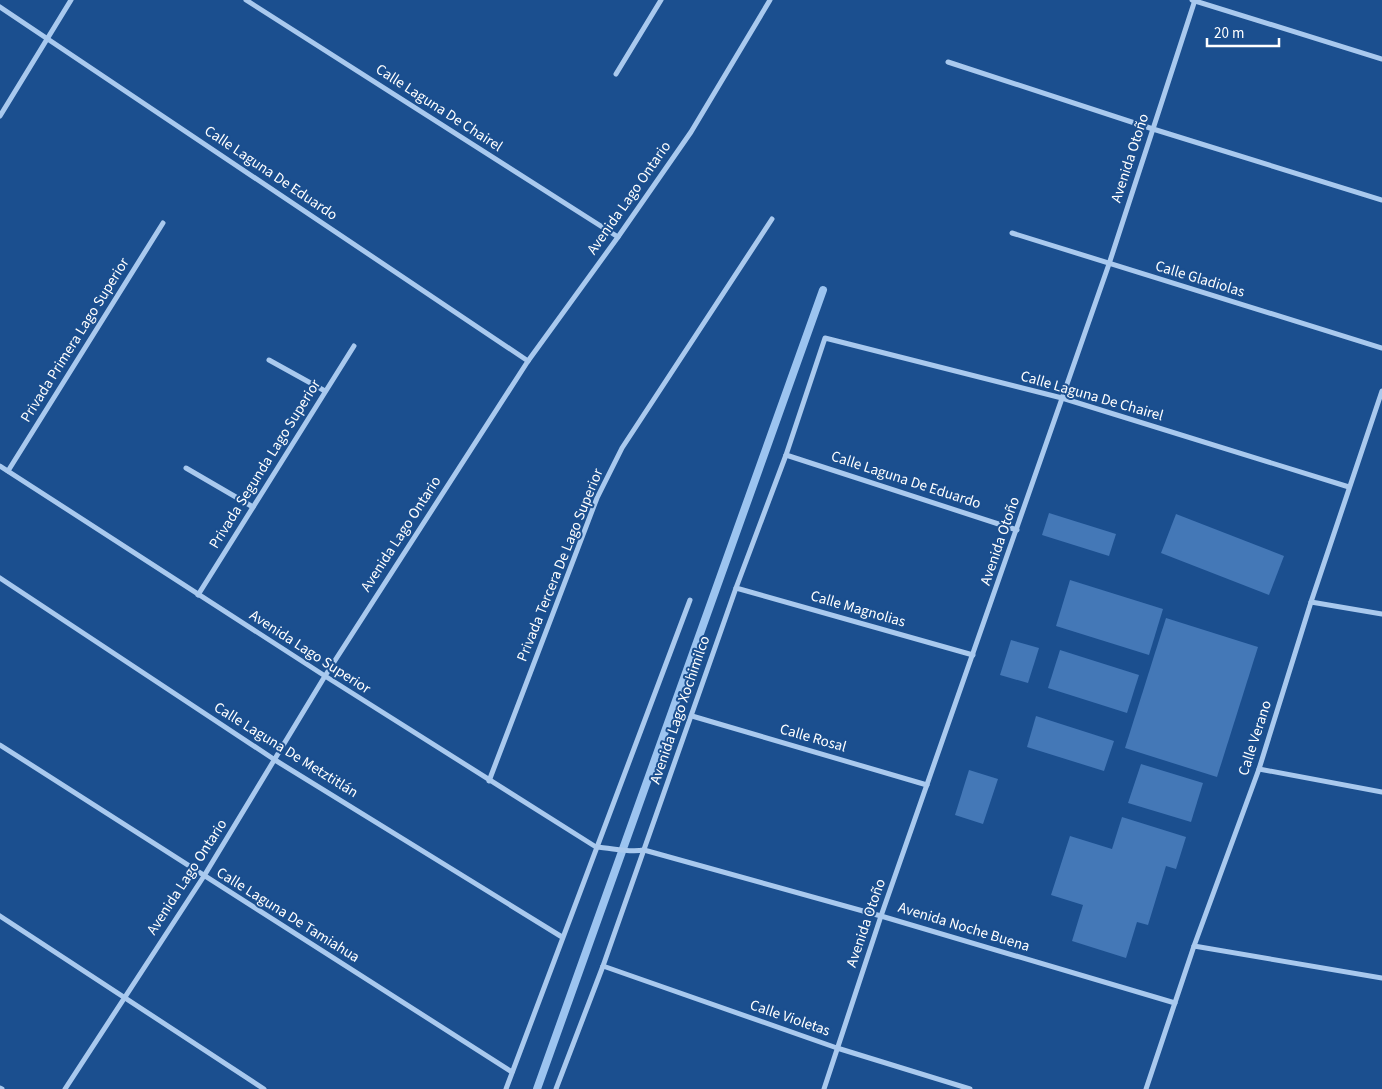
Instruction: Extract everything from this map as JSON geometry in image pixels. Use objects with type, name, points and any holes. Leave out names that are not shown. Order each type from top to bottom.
[{"type":"street","points":[[0,116],[71,0]]},
{"type":"street","name":"Calle Laguna De Chairel","points":[[246,0],[618,237]]},
{"type":"street","points":[[616,74],[661,0]]},
{"type":"street","name":"Avenida Lago Ontario","points":[[65,1089],[204,876],[325,676],[528,361],[691,132],[770,0]]},
{"type":"street","points":[[1194,0],[1382,59]]},
{"type":"street","name":"Avenida Otoño","points":[[824,1089],[882,916],[1018,530],[1109,264],[1194,0]]},
{"type":"street","name":"Calle Laguna De Eduardo","points":[[0,7],[528,361]]},
{"type":"street","points":[[948,62],[1153,129],[1382,200]]},
{"type":"street","name":"Privada Tercera De Lago Superior","points":[[488,780],[597,498],[622,448],[772,219]]},
{"type":"street","name":"Privada Primera Lago Superior","points":[[8,471],[163,223]]},
{"type":"street","name":"Calle Gladiolas","points":[[1012,233],[1382,348]]},
{"type":"street","name":"Calle Laguna De Chairel","points":[[825,338],[1062,398],[1349,487]]},
{"type":"street","name":"Avenida Lago Xochimilco","points":[[556,1089],[603,966],[736,588],[786,455],[825,338]]},
{"type":"street","name":"Privada Segunda Lago Superior","points":[[198,595],[354,346]]},
{"type":"street","points":[[269,360],[325,391]]},
{"type":"street","name":"Calle Verano","points":[[1146,1089],[1194,946],[1259,769],[1311,602],[1382,391]]},
{"type":"street","points":[[1374,411],[1382,412]]},
{"type":"street","name":"Calle Laguna De Eduardo","points":[[786,455],[1018,530]]},
{"type":"street","name":"Avenida Lago Superior","points":[[0,466],[198,595],[596,847],[630,852]]},
{"type":"street","points":[[186,468],[253,507]]},
{"type":"street","name":"Calle Laguna De Metztitlán","points":[[0,578],[275,760],[562,937]]},
{"type":"street","name":"Calle Magnolias","points":[[736,588],[973,655]]},
{"type":"street","name":"Avenida Lago Xochimilco","points":[[506,1089],[690,600]]},
{"type":"street","points":[[1311,602],[1382,614]]},
{"type":"street","name":"Calle Rosal","points":[[692,716],[928,785]]},
{"type":"street","name":"Calle Laguna De Tamiahua","points":[[0,746],[512,1072]]},
{"type":"street","points":[[1259,769],[1382,792]]},
{"type":"street","name":"Avenida Noche Buena","points":[[630,852],[644,850],[882,916],[1175,1003]]},
{"type":"street","points":[[0,916],[264,1089]]},
{"type":"street","points":[[1194,946],[1382,978]]},
{"type":"street","name":"Calle Violetas","points":[[603,966],[837,1048],[970,1089]]},
{"type":"building","points":[[1049,513],[1116,534],[1109,556],[1042,535]]},
{"type":"building","points":[[1176,514],[1284,556],[1269,595],[1161,553]]},
{"type":"building","points":[[1070,580],[1163,609],[1149,655],[1056,626]]},
{"type":"building","points":[[1166,618],[1258,647],[1217,777],[1125,748]]},
{"type":"building","points":[[1011,640],[1039,648],[1028,683],[1000,675]]},
{"type":"building","points":[[1060,650],[1139,675],[1127,713],[1048,688]]},
{"type":"building","points":[[1036,716],[1114,741],[1104,771],[1027,747]]},
{"type":"building","points":[[1141,764],[1203,783],[1191,822],[1128,803]]},
{"type":"building","points":[[969,770],[998,779],[983,824],[955,815]]},
{"type":"building","points":[[1122,817],[1186,837],[1176,869],[1166,866],[1148,925],[1137,922],[1126,958],[1072,941],[1083,905],[1051,895],[1070,836],[1112,849]]},
{"type":"waterway","points":[[537,1089],[823,290]]}]
